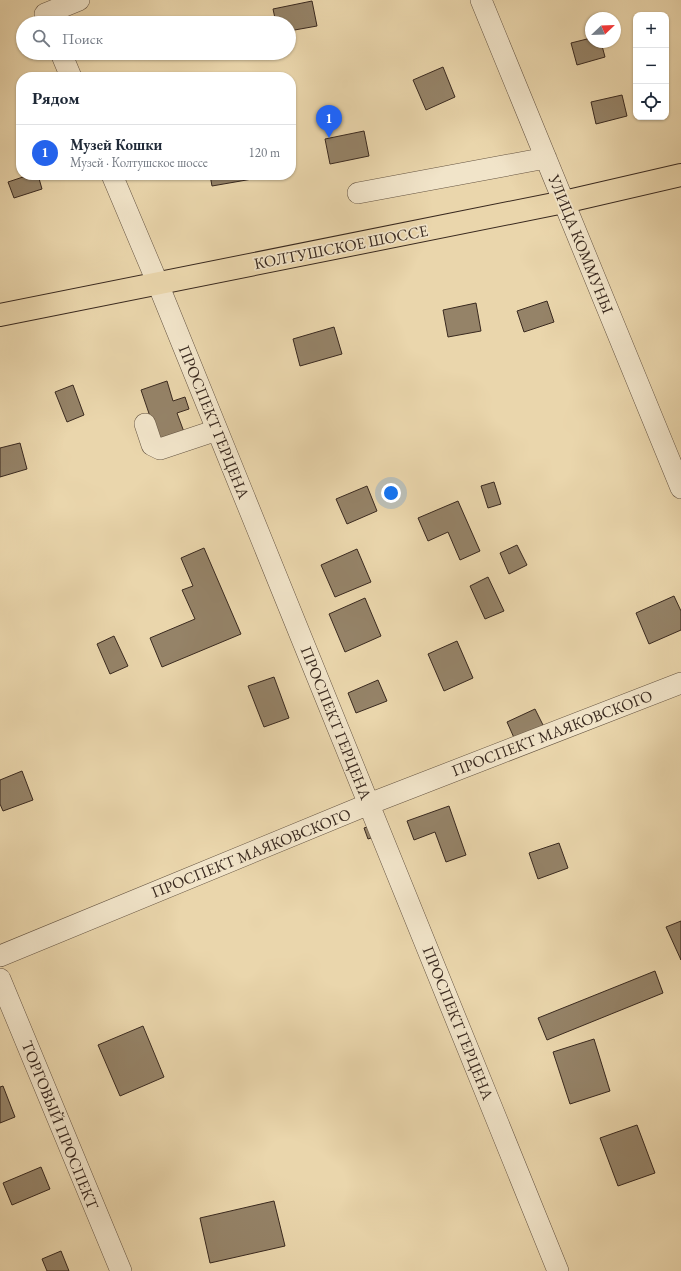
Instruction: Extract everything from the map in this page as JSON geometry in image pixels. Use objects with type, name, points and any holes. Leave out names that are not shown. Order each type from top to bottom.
[{"type":"main road","name":"КОЛТУШСКОЕ ШОССЕ","points":[[0,315],[564,202],[681,175]]},
{"type":"street","points":[[44,12],[80,0]]},
{"type":"street","name":"УЛИЦА КОММУНЫ","points":[[481,0],[681,488]]},
{"type":"street","points":[[64,60],[69,72]]},
{"type":"street","points":[[358,193],[546,158]]},
{"type":"street","name":"ПРОСПЕКТ ГЕРЦЕНА","points":[[114,180],[158,284],[558,1271]]},
{"type":"street","points":[[145,424],[152,445],[160,449],[217,430]]},
{"type":"street","name":"ПРОСПЕКТ МАЯКОВСКОГО","points":[[0,956],[369,804],[681,683]]},
{"type":"street","name":"ТОРГОВЫЙ ПРОСПЕКТ","points":[[0,979],[121,1271]]},
{"type":"building","points":[[312,1],[317,26],[296,30],[296,16],[274,16],[273,9]]},
{"type":"building","points":[[585,40],[585,48],[603,48],[605,57],[577,65],[571,43]]},
{"type":"building","points":[[443,67],[455,97],[426,110],[413,80]]},
{"type":"building","points":[[622,95],[627,116],[596,124],[591,102]]},
{"type":"building","points":[[364,131],[369,156],[330,164],[325,139]]},
{"type":"building","points":[[16,179],[39,180],[42,189],[14,198],[8,182]]},
{"type":"building","points":[[211,180],[246,180],[212,186]]},
{"type":"building","points":[[547,301],[554,322],[524,332],[517,311]]},
{"type":"building","points":[[476,303],[481,331],[448,337],[443,310]]},
{"type":"building","points":[[334,327],[342,354],[300,366],[293,339]]},
{"type":"building","points":[[167,381],[173,401],[185,397],[189,409],[177,413],[184,432],[158,440],[141,390]]},
{"type":"building","points":[[73,385],[84,415],[67,422],[55,392]]},
{"type":"building","points":[[20,443],[27,469],[0,477],[0,448]]},
{"type":"building","points":[[494,482],[501,504],[488,508],[481,486]]},
{"type":"building","points":[[367,486],[377,511],[347,524],[336,499]]},
{"type":"building","points":[[458,501],[480,551],[460,560],[448,532],[428,541],[418,518]]},
{"type":"building","points":[[517,545],[527,565],[509,574],[500,553]]},
{"type":"building","points":[[204,548],[241,634],[162,667],[150,638],[195,619],[182,590],[193,586],[181,558]]},
{"type":"building","points":[[357,549],[371,582],[335,597],[321,565]]},
{"type":"building","points":[[488,577],[504,611],[485,619],[470,586]]},
{"type":"building","points":[[674,596],[681,611],[681,630],[649,644],[636,613]]},
{"type":"building","points":[[365,598],[381,636],[345,652],[329,614]]},
{"type":"building","points":[[114,636],[128,666],[110,674],[97,644]]},
{"type":"building","points":[[457,641],[473,678],[444,691],[428,654]]},
{"type":"building","points":[[274,677],[289,718],[264,727],[248,686]]},
{"type":"building","points":[[378,680],[387,701],[356,713],[348,693]]},
{"type":"building","points":[[535,709],[544,727],[515,740],[507,722]]},
{"type":"building","points":[[22,771],[33,800],[3,811],[0,804],[0,780]]},
{"type":"building","points":[[449,806],[466,855],[446,862],[435,832],[414,840],[407,821]]},
{"type":"building","points":[[370,826],[374,837],[368,839],[364,828]]},
{"type":"building","points":[[559,843],[568,868],[538,879],[529,853]]},
{"type":"building","points":[[681,921],[681,960],[666,927]]},
{"type":"building","points":[[655,971],[663,993],[547,1040],[538,1018]]},
{"type":"building","points":[[143,1026],[164,1077],[120,1096],[98,1045]]},
{"type":"building","points":[[594,1039],[610,1091],[570,1104],[553,1052]]},
{"type":"building","points":[[3,1086],[15,1117],[0,1123],[0,1087]]},
{"type":"building","points":[[637,1125],[655,1173],[618,1186],[600,1138]]},
{"type":"building","points":[[41,1167],[50,1189],[12,1205],[3,1183]]},
{"type":"building","points":[[274,1201],[285,1246],[210,1263],[200,1218]]},
{"type":"building","points":[[61,1251],[69,1271],[47,1271],[42,1259]]},
{"type":"place","name":"Музей Кошки","points":[[329,138]]}]
